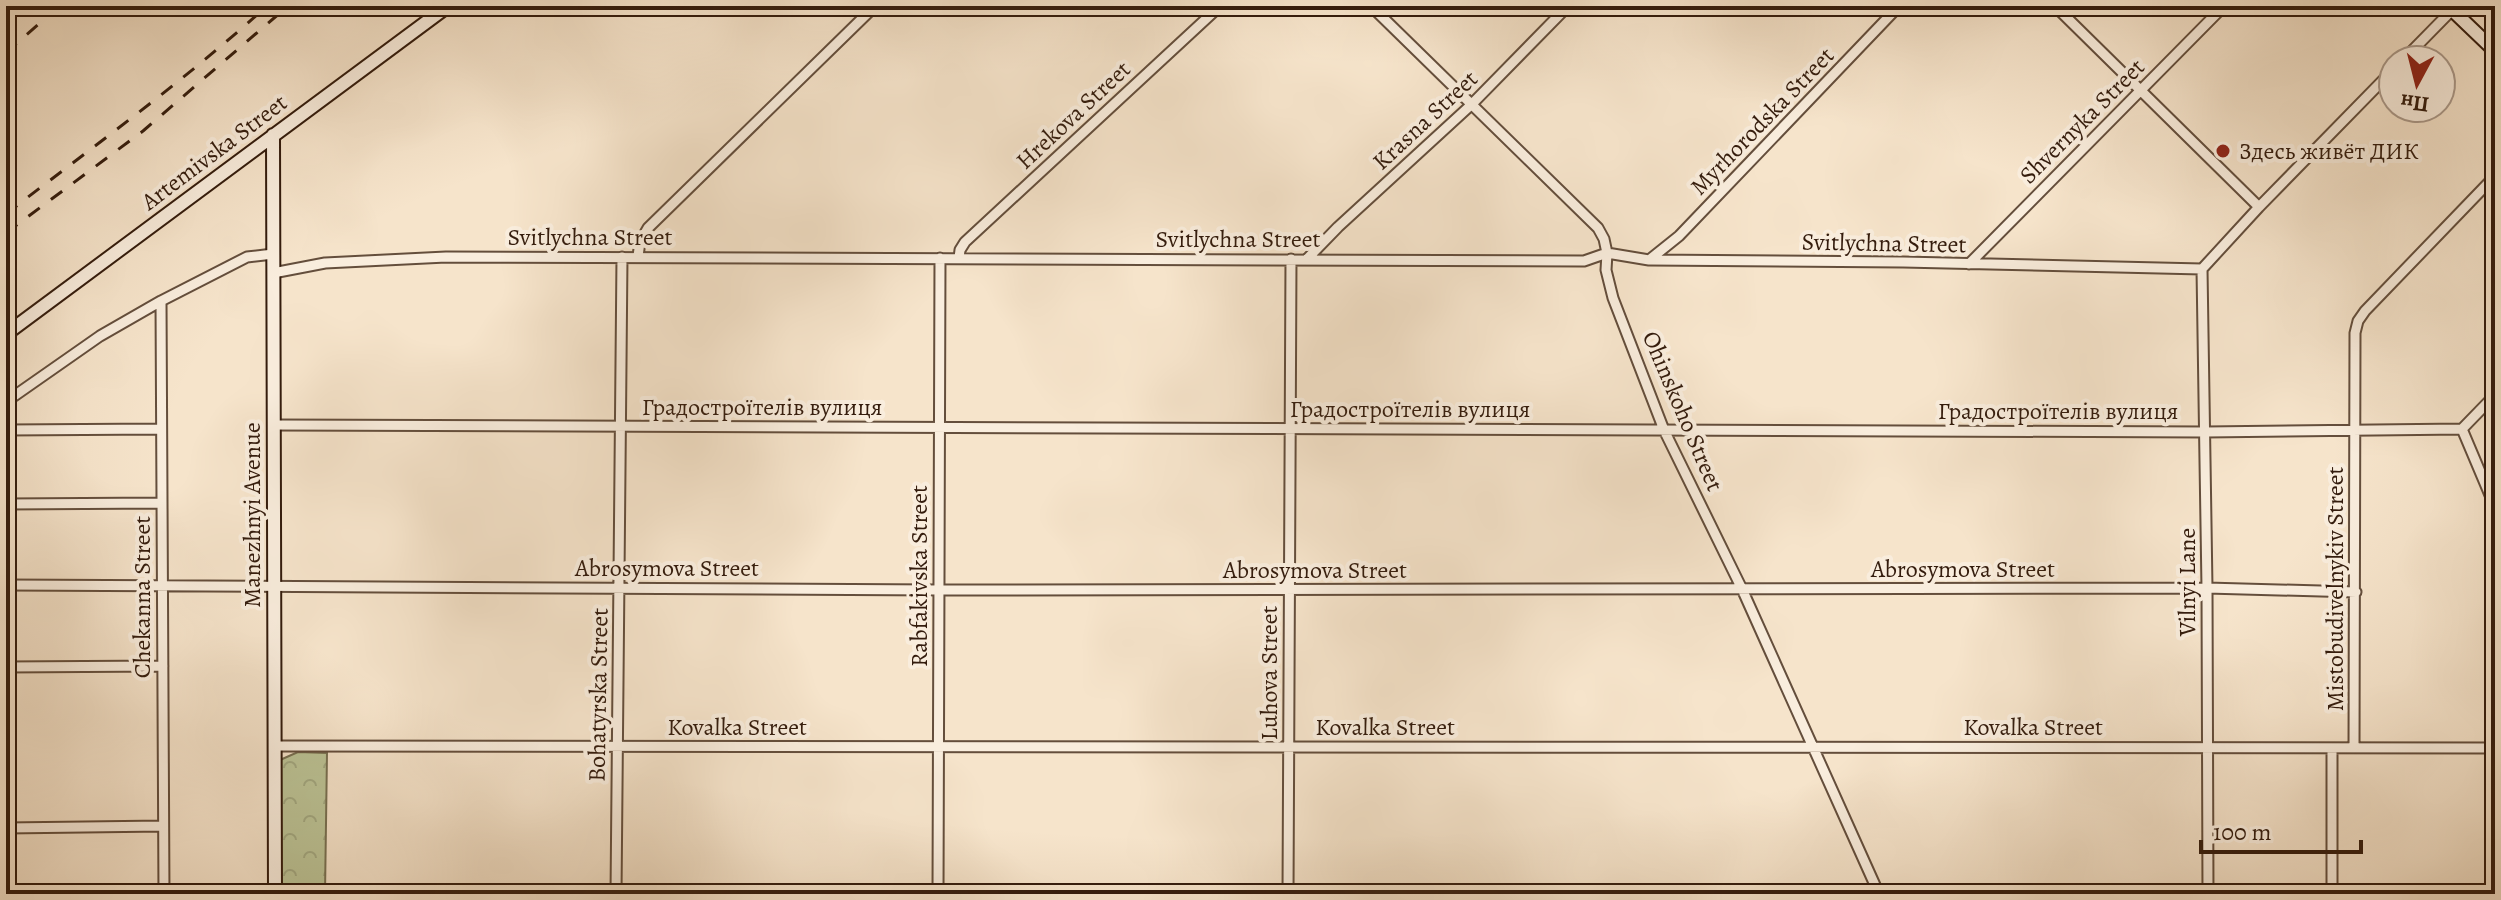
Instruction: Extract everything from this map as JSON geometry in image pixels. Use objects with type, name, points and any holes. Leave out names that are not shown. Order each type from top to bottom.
[{"type":"street","name":"Artemivska Street","points":[[6,334],[448,6]]},
{"type":"street","points":[[638,256],[640,242],[648,228],[875,6]]},
{"type":"street","name":"Hrekova Street","points":[[959,258],[965,242],[1220,6]]},
{"type":"street","name":"Ohinskoho Street","points":[[1371,6],[1598,228],[1604,239],[1606,270],[1613,298],[1664,430],[1742,589],[1879,894]]},
{"type":"street","name":"Krasna Street","points":[[1306,260],[1471,105],[1568,6]]},
{"type":"street","name":"Myrhorodska Street","points":[[1649,260],[1679,236],[1899,6]]},
{"type":"street","points":[[2055,6],[2259,207]]},
{"type":"street","name":"Shvernyka Street","points":[[1969,264],[2224,6]]},
{"type":"street","points":[[2418,44],[2452,7],[2495,51]]},
{"type":"street","points":[[2202,269],[2377,86]]},
{"type":"street","name":"Manezhnyi Avenue","points":[[273,135],[275,894]]},
{"type":"street","name":"Mistobudivelnykiv Street","points":[[2354,748],[2355,333],[2358,321],[2495,176]]},
{"type":"street","name":"Svitlychna Street","points":[[273,273],[325,263],[446,257],[1584,261],[1607,253],[1649,260],[2202,269]]},
{"type":"street","points":[[6,401],[100,336],[161,301],[247,257],[273,254]]},
{"type":"street","name":"Bohatyrska Street","points":[[616,894],[622,257]]},
{"type":"street","name":"Rabfakivska Street","points":[[938,894],[940,258]]},
{"type":"street","name":"Luhova Street","points":[[1288,894],[1291,259]]},
{"type":"street","name":"Vilnyi Lane","points":[[2202,269],[2206,432],[2208,894]]},
{"type":"street","name":"Chekanna Street","points":[[161,301],[164,894]]},
{"type":"street","points":[[2495,395],[2462,429],[2495,507]]},
{"type":"street","name":"Градостроїтелiв вулиця","points":[[273,425],[2206,432],[2462,429]]},
{"type":"street","points":[[6,430],[161,429]]},
{"type":"street","points":[[6,504],[162,503]]},
{"type":"street","name":"Abrosymova Street","points":[[6,585],[939,590],[2207,588],[2356,592]]},
{"type":"street","points":[[6,667],[163,666]]},
{"type":"street","name":"Kovalka Street","points":[[274,746],[2495,748]]},
{"type":"street","points":[[2332,748],[2332,894]]},
{"type":"street","points":[[6,828],[163,826]]},
{"type":"green space","points":[[298,752],[327,753],[325,894],[279,894],[280,760]]},
{"type":"railway","points":[[6,53],[59,6]]},
{"type":"railway","points":[[6,214],[171,87],[267,6]]},
{"type":"railway","points":[[6,233],[143,131],[288,6]]},
{"type":"place","name":"Здесь живёт ДИК","points":[[2223,151]]}]
